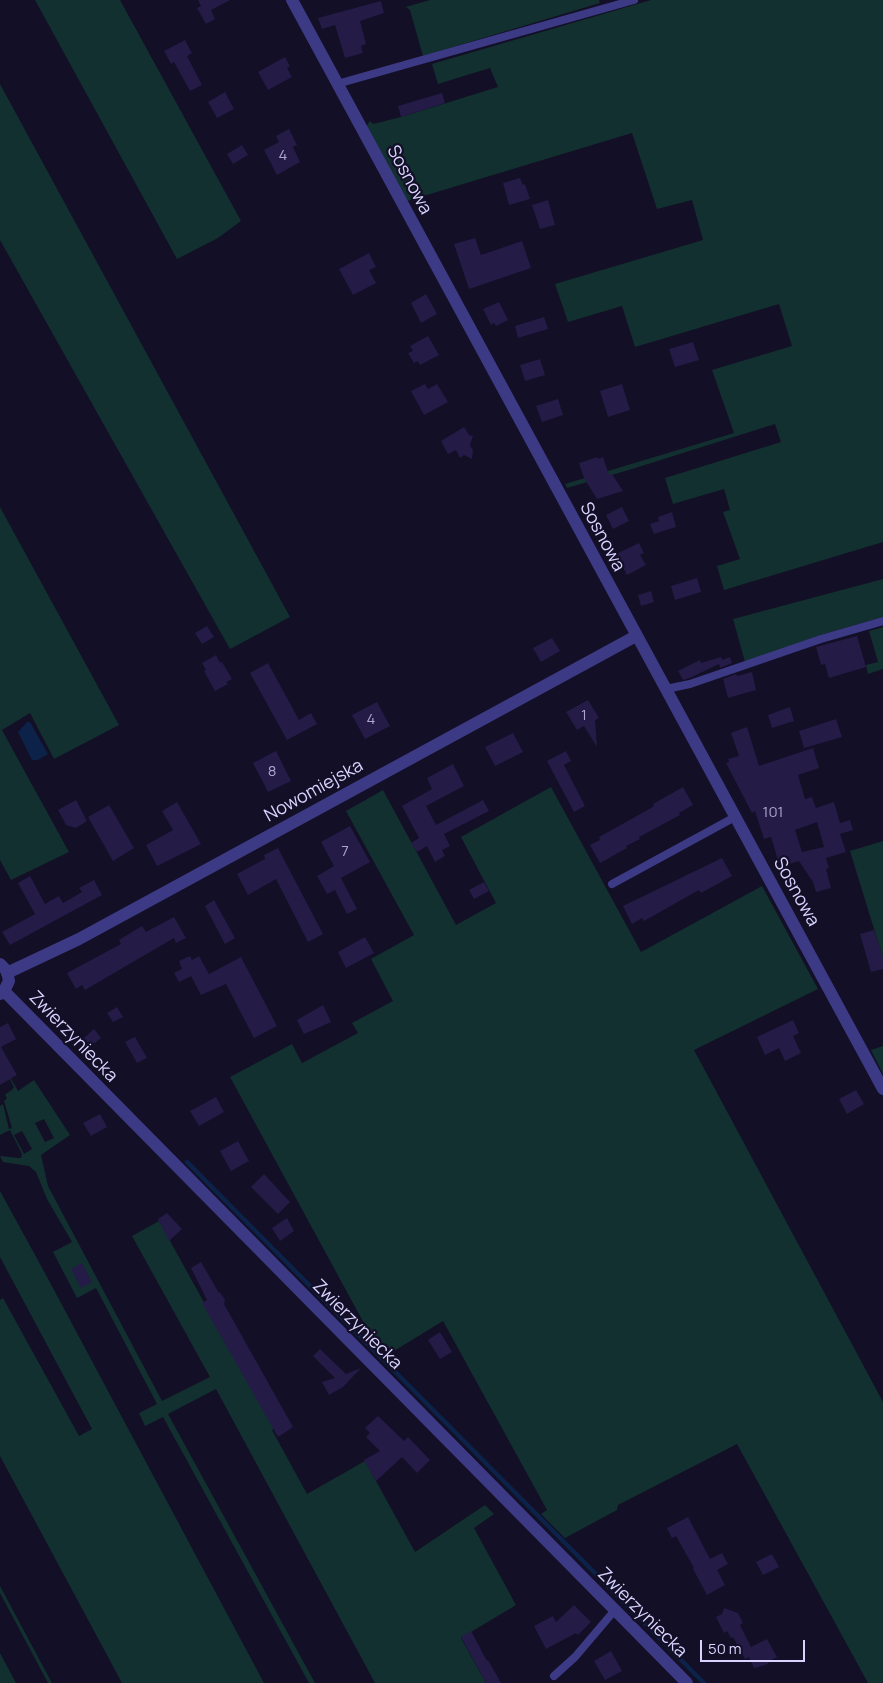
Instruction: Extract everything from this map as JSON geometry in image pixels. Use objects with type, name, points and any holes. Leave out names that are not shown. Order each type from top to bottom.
[{"type":"street","name":"Sosnowa","points":[[292,0],[883,1089]]},
{"type":"street","name":"Nowomiejska","points":[[4,969],[79,940],[636,636]]},
{"type":"street","points":[[2,993],[9,981],[4,969]]},
{"type":"street","name":"Zwierzyniecka","points":[[2,993],[687,1683]]},
{"type":"lane","points":[[337,84],[634,0]]},
{"type":"lane","points":[[666,689],[690,684],[821,639],[883,621]]},
{"type":"lane","points":[[612,884],[735,817]]},
{"type":"lane","points":[[554,1676],[575,1656],[615,1610]]},
{"type":"green space","points":[[35,0],[120,0],[241,221],[218,238],[177,259]]},
{"type":"green space","points":[[430,0],[599,0],[600,3],[423,56],[410,10],[406,7],[402,8]]},
{"type":"green space","points":[[651,0],[883,0],[883,542],[724,590],[717,566],[740,559],[723,512],[730,510],[724,489],[673,504],[665,478],[781,442],[775,424],[567,488],[565,484],[734,433],[712,370],[792,346],[779,304],[635,347],[622,306],[568,322],[555,284],[703,240],[692,200],[657,209],[632,133],[407,201],[366,127],[370,121],[373,124],[401,117],[498,87],[490,68],[438,84],[432,64]]},
{"type":"green space","points":[[0,84],[290,617],[230,649],[0,240]]},
{"type":"green space","points":[[0,507],[119,725],[54,759],[30,713],[2,730],[69,852],[11,880],[0,860]]},
{"type":"green space","points":[[883,579],[883,617],[821,635],[745,662],[733,619]]},
{"type":"green space","points":[[883,627],[883,669],[868,674],[866,665],[878,662],[869,631]]},
{"type":"green space","points":[[551,787],[641,952],[762,886],[818,989],[694,1050],[883,1402],[883,1683],[868,1683],[737,1444],[618,1505],[617,1510],[565,1538],[541,1514],[547,1510],[443,1321],[389,1354],[372,1338],[230,1077],[292,1044],[302,1063],[358,1033],[352,1023],[393,1001],[371,959],[414,935],[346,811],[383,790],[456,925],[496,903],[461,837]]},
{"type":"green space","points":[[883,841],[883,958],[850,851]]},
{"type":"green space","points":[[883,1046],[883,1074],[871,1050]]},
{"type":"green space","points":[[0,1059],[18,1091],[34,1080],[70,1135],[41,1155],[48,1186],[162,1401],[210,1377],[132,1236],[159,1221],[274,1429],[272,1430],[307,1494],[365,1461],[415,1552],[485,1505],[494,1514],[474,1528],[516,1605],[461,1638],[486,1683],[375,1683],[216,1389],[168,1414],[315,1683],[309,1683],[163,1417],[145,1426],[139,1413],[157,1404],[96,1288],[77,1298],[53,1252],[72,1242],[47,1199],[36,1172],[29,1166],[3,1162],[0,1156],[21,1158],[22,1154],[10,1130],[0,1135],[0,1106],[3,1104],[9,1129],[12,1128],[4,1101],[7,1098],[5,1095],[14,1087]],"holes":[[[44,1119],[54,1138],[45,1142],[35,1123]],[[22,1131],[32,1149],[24,1154],[14,1135]]]},
{"type":"green space","points":[[0,1191],[264,1683],[122,1683],[0,1456],[0,1300],[3,1298],[79,1436],[92,1429],[0,1257]]},
{"type":"green space","points":[[0,1586],[52,1683],[48,1683],[0,1593]]},
{"type":"green space","points":[[0,1653],[16,1683],[0,1683]]},
{"type":"water","points":[[27,722],[30,722],[48,754],[38,760],[32,760],[18,732]]},
{"type":"building","points":[[198,0],[230,0],[211,10],[215,19],[206,24],[197,8],[201,6]]},
{"type":"building","points":[[381,1],[384,13],[360,21],[366,44],[361,46],[363,53],[345,58],[335,25],[322,29],[318,18]]},
{"type":"building","points":[[185,40],[192,53],[187,56],[202,85],[190,91],[174,62],[171,64],[164,51]]},
{"type":"building","points":[[285,57],[290,66],[287,68],[292,77],[268,90],[258,72]]},
{"type":"building","points":[[225,92],[234,109],[217,118],[208,102]]},
{"type":"building","points":[[442,93],[445,103],[401,117],[398,106]]},
{"type":"building","points":[[289,129],[297,145],[293,147],[300,162],[277,175],[264,150],[279,142],[276,136]]},
{"type":"building","points":[[242,145],[248,155],[233,164],[227,154]]},
{"type":"building","points":[[520,178],[523,185],[525,184],[530,199],[509,205],[503,183]]},
{"type":"building","points":[[548,200],[555,225],[540,229],[532,205]]},
{"type":"building","points":[[475,238],[481,255],[522,241],[531,268],[469,289],[454,244]]},
{"type":"building","points":[[369,253],[376,267],[369,270],[376,283],[353,295],[339,269]]},
{"type":"building","points":[[426,294],[437,314],[421,323],[411,303]]},
{"type":"building","points":[[499,302],[508,320],[496,326],[494,323],[491,325],[483,309]]},
{"type":"building","points":[[544,317],[548,329],[518,338],[515,326]]},
{"type":"building","points":[[428,336],[439,355],[420,365],[418,361],[414,363],[408,353],[413,351],[410,346]]},
{"type":"building","points":[[693,342],[699,360],[675,367],[669,349]]},
{"type":"building","points":[[540,359],[545,375],[525,381],[520,365]]},
{"type":"building","points":[[425,384],[428,389],[437,384],[448,402],[424,415],[411,391]]},
{"type":"building","points":[[622,384],[630,410],[608,417],[600,391]]},
{"type":"building","points":[[558,399],[563,415],[542,422],[536,406]]},
{"type":"building","points":[[464,427],[469,435],[473,436],[470,445],[473,450],[472,459],[464,455],[460,458],[456,450],[448,454],[441,441]]},
{"type":"building","points":[[598,457],[598,459],[603,457],[609,475],[612,474],[623,491],[597,499],[584,478],[579,463]]},
{"type":"building","points":[[622,507],[629,521],[613,529],[606,515]]},
{"type":"building","points":[[672,512],[676,527],[654,534],[650,524],[659,521],[658,517]]},
{"type":"building","points":[[639,543],[644,553],[640,555],[646,565],[627,575],[616,554]]},
{"type":"building","points":[[697,578],[701,592],[675,600],[671,586]]},
{"type":"building","points":[[651,591],[654,602],[641,606],[638,595]]},
{"type":"building","points":[[207,626],[214,637],[202,644],[195,633]]},
{"type":"building","points":[[857,636],[866,667],[829,678],[825,664],[821,665],[816,647]]},
{"type":"building","points":[[552,638],[560,651],[541,662],[533,648]]},
{"type":"building","points":[[216,655],[232,679],[226,682],[228,684],[215,691],[204,671],[206,670],[202,663]]},
{"type":"building","points":[[721,657],[722,660],[730,657],[732,663],[720,668],[719,664],[683,680],[678,671],[700,660],[701,663]]},
{"type":"building","points":[[268,663],[299,720],[311,713],[317,724],[287,740],[250,673]]},
{"type":"building","points":[[752,672],[756,690],[728,698],[723,679],[736,674],[737,676]]},
{"type":"building","points":[[588,700],[599,718],[595,720],[597,747],[584,726],[577,730],[566,712]]},
{"type":"building","points":[[377,702],[390,726],[365,739],[352,715]]},
{"type":"building","points":[[790,707],[794,721],[772,728],[768,715]]},
{"type":"building","points":[[836,719],[842,737],[804,748],[799,731]]},
{"type":"building","points":[[747,727],[759,766],[813,748],[819,768],[798,775],[805,799],[812,797],[816,808],[834,802],[840,823],[850,820],[853,830],[840,834],[846,852],[826,858],[829,868],[826,869],[831,888],[816,892],[813,882],[799,861],[780,867],[771,837],[764,839],[755,811],[752,813],[726,763],[729,762],[728,759],[739,756],[731,733]],"holes":[[[817,822],[824,847],[802,852],[795,830]]]},
{"type":"building","points":[[513,733],[523,752],[495,766],[485,747]]},
{"type":"building","points":[[276,751],[291,781],[268,792],[253,763]]},
{"type":"building","points":[[566,751],[571,761],[564,765],[585,806],[574,812],[547,761]]},
{"type":"building","points":[[453,764],[464,786],[426,806],[436,825],[483,800],[489,811],[444,834],[450,846],[442,850],[445,856],[435,862],[427,846],[417,852],[411,843],[419,838],[402,806],[432,789],[427,778]]},
{"type":"building","points":[[683,787],[693,805],[679,813],[680,815],[639,837],[640,839],[626,846],[627,848],[600,863],[590,845],[600,840],[599,837],[644,812],[654,806],[653,804]]},
{"type":"building","points":[[76,800],[87,821],[76,828],[66,825],[58,810]]},
{"type":"building","points":[[177,802],[201,844],[157,866],[146,845],[173,830],[162,811]]},
{"type":"building","points":[[109,805],[134,848],[113,861],[88,817]]},
{"type":"building","points":[[350,826],[370,862],[341,878],[357,909],[347,914],[335,890],[327,894],[317,876],[334,866],[321,842]]},
{"type":"building","points":[[278,848],[323,934],[308,942],[276,879],[248,895],[237,874],[265,859],[264,855]]},
{"type":"building","points":[[722,858],[732,876],[701,893],[699,890],[644,921],[642,918],[632,924],[623,906]]},
{"type":"building","points":[[30,876],[45,904],[59,896],[63,903],[82,892],[79,888],[94,880],[102,895],[10,945],[2,932],[35,914],[18,883]]},
{"type":"building","points":[[484,882],[489,891],[474,899],[469,890]]},
{"type":"building","points":[[214,900],[235,938],[225,944],[205,906]]},
{"type":"building","points":[[174,917],[186,938],[176,943],[174,938],[85,990],[82,985],[76,989],[67,973],[121,944],[119,940],[142,926],[146,932]]},
{"type":"building","points":[[874,930],[883,957],[883,969],[871,972],[860,934]]},
{"type":"building","points":[[365,937],[374,953],[346,968],[338,952]]},
{"type":"building","points":[[190,956],[192,960],[199,956],[209,974],[241,957],[277,1026],[254,1038],[226,984],[201,995],[191,976],[179,982],[174,973],[182,969],[179,961]]},
{"type":"building","points":[[323,1005],[331,1022],[304,1034],[297,1020]]},
{"type":"building","points":[[117,1007],[123,1017],[113,1022],[107,1013]]},
{"type":"building","points":[[793,1020],[799,1033],[793,1036],[801,1053],[785,1061],[779,1048],[765,1055],[757,1037]]},
{"type":"building","points":[[8,1023],[16,1039],[1,1047],[17,1075],[0,1085],[0,1027]]},
{"type":"building","points":[[94,1029],[101,1038],[91,1046],[84,1038]]},
{"type":"building","points":[[135,1037],[147,1058],[137,1063],[125,1042]]},
{"type":"building","points":[[856,1090],[864,1104],[847,1114],[839,1099]]},
{"type":"building","points":[[216,1097],[224,1112],[199,1126],[190,1111]]},
{"type":"building","points":[[100,1114],[107,1127],[91,1136],[83,1123]]},
{"type":"building","points":[[238,1141],[249,1161],[231,1171],[220,1151]]},
{"type":"building","points":[[264,1174],[290,1202],[278,1214],[251,1187]]},
{"type":"building","points":[[167,1213],[182,1229],[169,1241],[158,1219]]},
{"type":"building","points":[[287,1218],[294,1231],[280,1241],[272,1228]]},
{"type":"building","points":[[201,1262],[225,1300],[224,1304],[293,1427],[278,1437],[202,1303],[207,1300],[191,1268]]},
{"type":"building","points":[[82,1263],[92,1282],[81,1288],[71,1269]]},
{"type":"building","points":[[440,1332],[452,1352],[440,1359],[428,1340]]},
{"type":"building","points":[[320,1349],[346,1374],[361,1368],[343,1387],[329,1395],[322,1382],[335,1378],[313,1356]]},
{"type":"building","points":[[378,1416],[404,1441],[408,1437],[430,1460],[417,1473],[402,1457],[376,1481],[364,1460],[380,1451],[366,1437],[370,1433],[365,1428]]},
{"type":"building","points":[[688,1517],[710,1559],[722,1553],[728,1564],[717,1570],[725,1585],[707,1595],[676,1536],[672,1538],[667,1528]]},
{"type":"building","points":[[772,1554],[779,1567],[763,1575],[756,1562]]},
{"type":"building","points":[[574,1605],[591,1622],[578,1635],[576,1633],[546,1649],[534,1626],[553,1616],[556,1622]]},
{"type":"building","points":[[724,1608],[738,1613],[743,1623],[740,1625],[751,1647],[767,1639],[777,1657],[769,1661],[768,1664],[754,1668],[749,1657],[745,1659],[733,1637],[731,1638],[727,1631],[724,1633],[716,1617],[722,1614]]},
{"type":"building","points":[[471,1631],[501,1683],[486,1683],[461,1637]]},
{"type":"building","points":[[611,1651],[622,1671],[605,1680],[594,1661]]},
{"type":"waterway","points":[[187,1162],[704,1683]]}]
